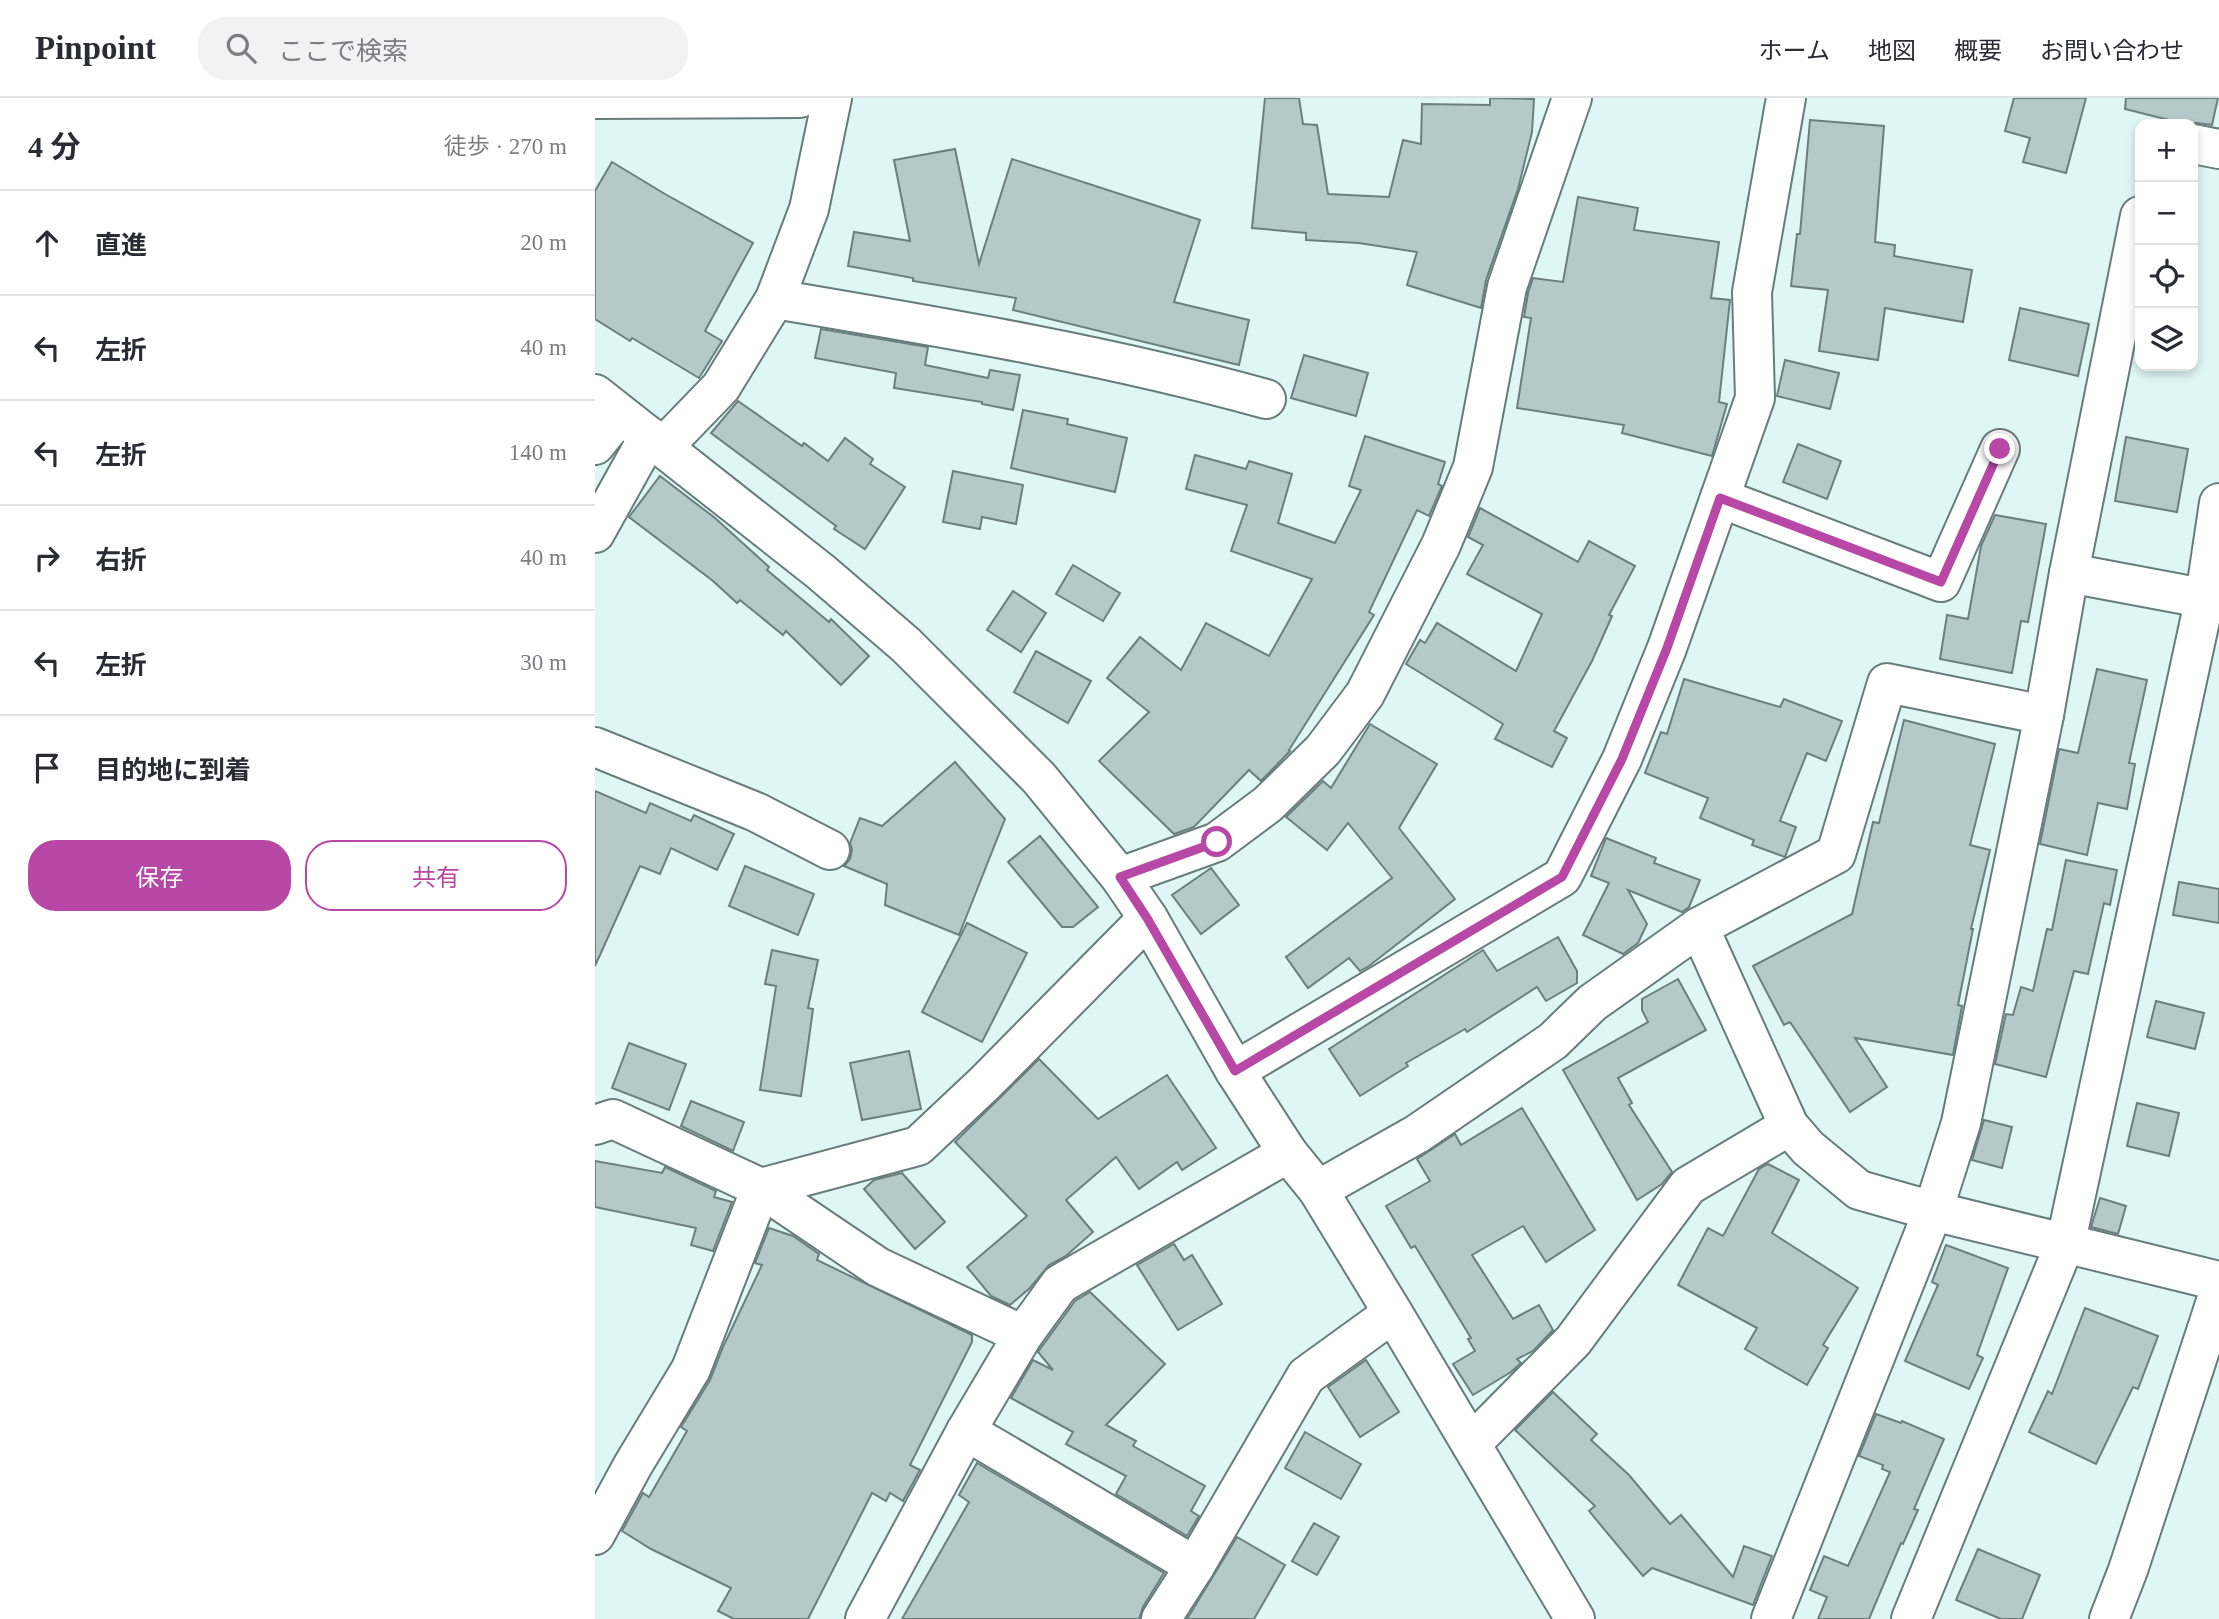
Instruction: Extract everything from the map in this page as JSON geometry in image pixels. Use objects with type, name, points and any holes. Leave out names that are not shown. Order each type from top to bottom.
[{"type":"street","points":[[595,99],[800,98]]},
{"type":"street","points":[[595,445],[632,423],[721,387],[775,299],[809,209],[832,98]]},
{"type":"street","points":[[1120,877],[1217,842],[1268,804],[1323,750],[1365,694],[1441,545],[1473,467],[1507,287],[1572,98]]},
{"type":"street","points":[[1235,1071],[1562,877],[1622,759],[1667,648],[1755,398],[1752,292],[1786,98]]},
{"type":"street","points":[[2198,145],[2219,149]]},
{"type":"street","points":[[1770,1619],[1933,1211],[1961,1123],[2044,715],[2069,573],[2135,241]]},
{"type":"street","points":[[775,299],[1013,339],[1202,381],[1266,399]]},
{"type":"street","points":[[632,423],[821,572],[906,645],[1039,778],[1120,877],[1147,918],[1235,1071],[1288,1153],[1318,1190],[1394,1313],[1575,1619]]},
{"type":"street","points":[[595,533],[632,423]]},
{"type":"street","points":[[1720,498],[1941,582],[2000,449]]},
{"type":"street","points":[[1911,1619],[2066,1241],[2212,599],[2219,503]]},
{"type":"street","points":[[2069,573],[2212,599]]},
{"type":"street","points":[[1318,1190],[1417,1134],[1553,1041],[1592,1003],[1699,927],[1836,854],[1887,683],[2044,715]]},
{"type":"street","points":[[595,747],[756,812],[830,850]]},
{"type":"street","points":[[761,1188],[918,1146],[985,1083],[1147,918]]},
{"type":"street","points":[[1699,927],[1789,1126],[1808,1148],[1859,1190],[1933,1211],[2066,1241],[2219,1281]]},
{"type":"street","points":[[595,1125],[613,1119],[761,1188],[878,1267],[1023,1335]]},
{"type":"street","points":[[1471,1444],[1573,1341],[1688,1186],[1789,1126]]},
{"type":"street","points":[[866,1619],[966,1431],[1023,1335],[1061,1284],[1288,1153]]},
{"type":"street","points":[[595,1535],[633,1465],[691,1369],[761,1188]]},
{"type":"street","points":[[2109,1619],[2128,1570],[2219,1292]]},
{"type":"street","points":[[1161,1619],[1306,1377],[1394,1313]]},
{"type":"street","points":[[966,1431],[1195,1566]]},
{"type":"building","points":[[1265,98],[1299,98],[1303,124],[1317,125],[1328,194],[1389,197],[1403,140],[1421,144],[1422,104],[1490,105],[1490,98],[1534,99],[1532,132],[1518,189],[1486,280],[1481,308],[1407,285],[1417,252],[1359,243],[1306,240],[1306,233],[1252,228]]},
{"type":"building","points":[[2014,98],[2086,98],[2066,173],[2023,162],[2030,138],[2005,131]]},
{"type":"building","points":[[2126,98],[2218,98],[2212,125],[2198,123],[2198,119],[2165,119],[2125,109]]},
{"type":"building","points":[[1810,120],[1884,126],[1875,242],[1895,245],[1894,256],[1972,270],[1963,322],[1885,308],[1878,360],[1819,351],[1828,290],[1791,286],[1797,234],[1800,234]]},
{"type":"building","points":[[955,149],[979,264],[1012,159],[1200,220],[1174,302],[1249,320],[1239,365],[1013,310],[1016,298],[913,281],[913,278],[848,266],[854,232],[910,241],[894,160]]},
{"type":"building","points":[[612,162],[753,243],[705,331],[722,341],[699,378],[595,319],[595,191]]},
{"type":"building","points":[[1578,197],[1638,208],[1634,230],[1719,242],[1711,298],[1730,300],[1719,402],[1727,404],[1712,456],[1622,433],[1624,425],[1517,408],[1531,318],[1524,317],[1528,293],[1533,278],[1563,282]]},
{"type":"building","points":[[2020,308],[2089,324],[2078,376],[2009,360]]},
{"type":"building","points":[[821,329],[928,347],[925,365],[988,378],[990,370],[1020,375],[1013,410],[982,402],[894,388],[896,373],[815,358]]},
{"type":"building","points":[[1304,355],[1368,373],[1356,416],[1291,398]]},
{"type":"building","points":[[1785,360],[1839,373],[1830,409],[1777,396]]},
{"type":"building","points":[[738,401],[828,461],[845,438],[873,459],[870,464],[905,487],[865,549],[834,529],[836,526],[711,433]]},
{"type":"building","points":[[1023,410],[1068,419],[1067,424],[1127,438],[1115,492],[1011,468]]},
{"type":"building","points":[[1365,436],[1445,462],[1438,484],[1442,486],[1429,516],[1417,510],[1369,612],[1374,615],[1290,751],[1261,781],[1249,770],[1194,827],[1174,834],[1099,761],[1149,712],[1107,678],[1140,637],[1181,670],[1206,623],[1269,656],[1312,579],[1231,551],[1247,505],[1186,489],[1195,455],[1246,469],[1249,461],[1292,474],[1278,523],[1335,543],[1361,490],[1349,486]]},
{"type":"building","points":[[2126,437],[2188,449],[2177,512],[2115,501]]},
{"type":"building","points":[[1798,444],[1841,461],[1827,499],[1783,482]]},
{"type":"building","points":[[953,471],[1023,485],[1016,524],[982,517],[980,529],[943,522]]},
{"type":"building","points":[[660,476],[715,518],[769,567],[767,570],[829,622],[831,619],[869,656],[841,685],[786,631],[783,635],[740,600],[737,603],[713,581],[629,517]]},
{"type":"building","points":[[1480,508],[1578,562],[1589,541],[1635,566],[1609,615],[1612,616],[1592,661],[1554,731],[1567,738],[1552,767],[1495,739],[1503,724],[1406,664],[1420,640],[1425,643],[1437,623],[1516,671],[1542,614],[1467,574],[1483,545],[1468,537]]},
{"type":"building","points":[[1995,515],[2046,524],[2028,622],[2021,621],[2012,673],[1940,659],[1947,615],[1968,619],[1981,546]]},
{"type":"building","points":[[1073,565],[1120,593],[1103,621],[1056,594]]},
{"type":"building","points":[[1013,591],[1046,613],[1021,652],[987,630]]},
{"type":"building","points":[[1036,651],[1091,681],[1068,723],[1014,692]]},
{"type":"building","points":[[2097,669],[2147,680],[2129,763],[2135,764],[2127,809],[2098,803],[2087,855],[2040,844],[2059,749],[2078,753]]},
{"type":"building","points":[[1684,679],[1780,707],[1784,699],[1842,721],[1826,761],[1807,753],[1780,821],[1796,827],[1785,857],[1752,845],[1754,840],[1700,818],[1708,798],[1645,773],[1661,732],[1667,734]]},
{"type":"building","points":[[1904,720],[1995,744],[1970,845],[1990,850],[1971,929],[1958,1005],[1962,1006],[1953,1055],[1855,1038],[1887,1087],[1850,1112],[1790,1022],[1784,1025],[1753,966],[1852,914],[1873,822],[1879,823]]},
{"type":"building","points":[[1370,724],[1437,764],[1399,828],[1455,899],[1369,966],[1360,971],[1349,958],[1308,988],[1286,957],[1392,878],[1348,823],[1327,850],[1286,817],[1323,781],[1331,788]]},
{"type":"building","points":[[955,762],[1005,819],[959,935],[885,905],[887,884],[844,866],[850,859],[850,843],[860,818],[882,826]]},
{"type":"building","points":[[595,791],[646,813],[650,803],[691,821],[694,815],[734,834],[717,870],[671,848],[660,874],[640,866],[595,966]]},
{"type":"building","points":[[1040,836],[1098,907],[1073,927],[1062,927],[1008,862]]},
{"type":"building","points":[[1606,838],[1656,858],[1654,863],[1700,880],[1689,907],[1682,912],[1628,890],[1647,924],[1638,943],[1623,954],[1583,935],[1609,883],[1591,876]]},
{"type":"building","points":[[2066,860],[2117,870],[2110,905],[2104,903],[2088,974],[2074,971],[2046,1077],[1995,1064],[2006,1014],[2013,1015],[2021,987],[2033,991],[2047,929],[2052,930]]},
{"type":"building","points":[[745,866],[814,894],[798,935],[729,906]]},
{"type":"building","points":[[1211,868],[1239,905],[1201,934],[1172,895]]},
{"type":"building","points":[[2179,882],[2219,889],[2219,923],[2173,915]]},
{"type":"building","points":[[967,923],[1027,953],[982,1042],[922,1012]]},
{"type":"building","points":[[1558,937],[1577,971],[1577,983],[1546,1001],[1537,987],[1467,1032],[1465,1029],[1406,1063],[1408,1066],[1360,1096],[1329,1049],[1483,950],[1497,971]]},
{"type":"building","points":[[772,950],[818,960],[808,1008],[813,1009],[801,1096],[760,1090],[776,986],[765,984]]},
{"type":"building","points":[[1678,979],[1706,1030],[1618,1078],[1632,1103],[1629,1105],[1672,1172],[1662,1184],[1637,1200],[1563,1070],[1648,1022],[1642,1010],[1642,999]]},
{"type":"building","points":[[2156,1001],[2204,1013],[2195,1049],[2147,1037]]},
{"type":"building","points":[[629,1043],[686,1064],[669,1110],[612,1088]]},
{"type":"building","points":[[909,1051],[921,1109],[862,1120],[850,1063]]},
{"type":"building","points":[[1039,1059],[1098,1119],[1167,1075],[1216,1148],[1182,1170],[1177,1162],[1139,1189],[1116,1157],[1066,1200],[1093,1232],[1066,1256],[1049,1265],[1030,1288],[1010,1305],[991,1296],[967,1267],[1027,1216],[955,1142]]},
{"type":"building","points":[[691,1101],[744,1122],[733,1151],[681,1126]]},
{"type":"building","points":[[2137,1103],[2179,1113],[2169,1156],[2127,1146]]},
{"type":"building","points":[[1522,1108],[1595,1230],[1546,1262],[1523,1226],[1472,1255],[1513,1319],[1539,1305],[1553,1330],[1533,1351],[1517,1359],[1521,1363],[1511,1372],[1473,1395],[1453,1364],[1475,1351],[1468,1339],[1471,1338],[1415,1246],[1411,1248],[1386,1206],[1430,1181],[1417,1159],[1455,1134],[1461,1145]]},
{"type":"building","points":[[1984,1120],[2012,1127],[2002,1168],[1972,1160]]},
{"type":"building","points":[[595,1161],[662,1173],[665,1167],[716,1191],[714,1197],[732,1202],[713,1251],[691,1245],[696,1228],[595,1207]]},
{"type":"building","points":[[1768,1164],[1799,1180],[1772,1233],[1858,1288],[1823,1345],[1828,1348],[1807,1385],[1745,1349],[1757,1328],[1678,1285],[1708,1228],[1723,1236],[1759,1169]]},
{"type":"building","points":[[902,1173],[945,1222],[915,1249],[864,1189],[874,1180]]},
{"type":"building","points":[[2100,1198],[2126,1206],[2118,1234],[2091,1227]]},
{"type":"building","points":[[769,1228],[793,1236],[819,1254],[817,1260],[972,1335],[972,1342],[910,1465],[920,1470],[903,1501],[890,1493],[886,1501],[872,1493],[808,1619],[734,1619],[718,1611],[731,1588],[651,1549],[622,1531],[643,1493],[649,1497],[687,1431],[681,1427],[710,1380],[762,1265],[755,1263]]},
{"type":"building","points":[[1174,1244],[1184,1260],[1192,1255],[1222,1304],[1178,1330],[1137,1265]]},
{"type":"building","points":[[1946,1245],[2008,1268],[1977,1355],[1983,1358],[1969,1389],[1905,1361],[1938,1285],[1932,1282]]},
{"type":"building","points":[[1090,1292],[1165,1364],[1106,1425],[1136,1441],[1133,1446],[1205,1486],[1191,1511],[1199,1516],[1187,1536],[1116,1494],[1126,1476],[1066,1444],[1073,1432],[1011,1398],[1033,1360],[1053,1370],[1038,1352],[1075,1301]]},
{"type":"building","points":[[2085,1308],[2158,1336],[2138,1389],[2133,1387],[2096,1464],[2029,1432],[2048,1391],[2052,1394]]},
{"type":"building","points":[[1366,1360],[1399,1412],[1360,1437],[1328,1387]]},
{"type":"building","points":[[1553,1392],[1597,1434],[1591,1440],[1629,1475],[1670,1524],[1681,1515],[1733,1577],[1744,1546],[1772,1556],[1753,1605],[1652,1568],[1643,1576],[1589,1511],[1595,1506],[1515,1430]]},
{"type":"building","points":[[1876,1414],[1901,1423],[1902,1421],[1944,1439],[1914,1509],[1918,1510],[1869,1619],[1818,1619],[1827,1597],[1810,1590],[1824,1556],[1848,1566],[1890,1472],[1882,1469],[1883,1465],[1859,1456]]},
{"type":"building","points":[[1305,1432],[1361,1464],[1341,1499],[1285,1468]]},
{"type":"building","points":[[977,1463],[1164,1573],[1143,1607],[1139,1619],[902,1619],[969,1502],[959,1495]]},
{"type":"building","points":[[1314,1523],[1339,1537],[1317,1575],[1292,1561]]},
{"type":"building","points":[[1237,1537],[1285,1565],[1254,1619],[1187,1619]]},
{"type":"building","points":[[1978,1549],[2040,1575],[2022,1619],[2001,1619],[1956,1600]]},
{"type":"route","points":[[1217,842],[1120,877],[1147,918],[1235,1071],[1562,877],[1622,759],[1667,648],[1720,498],[1941,582],[2000,449]]}]
